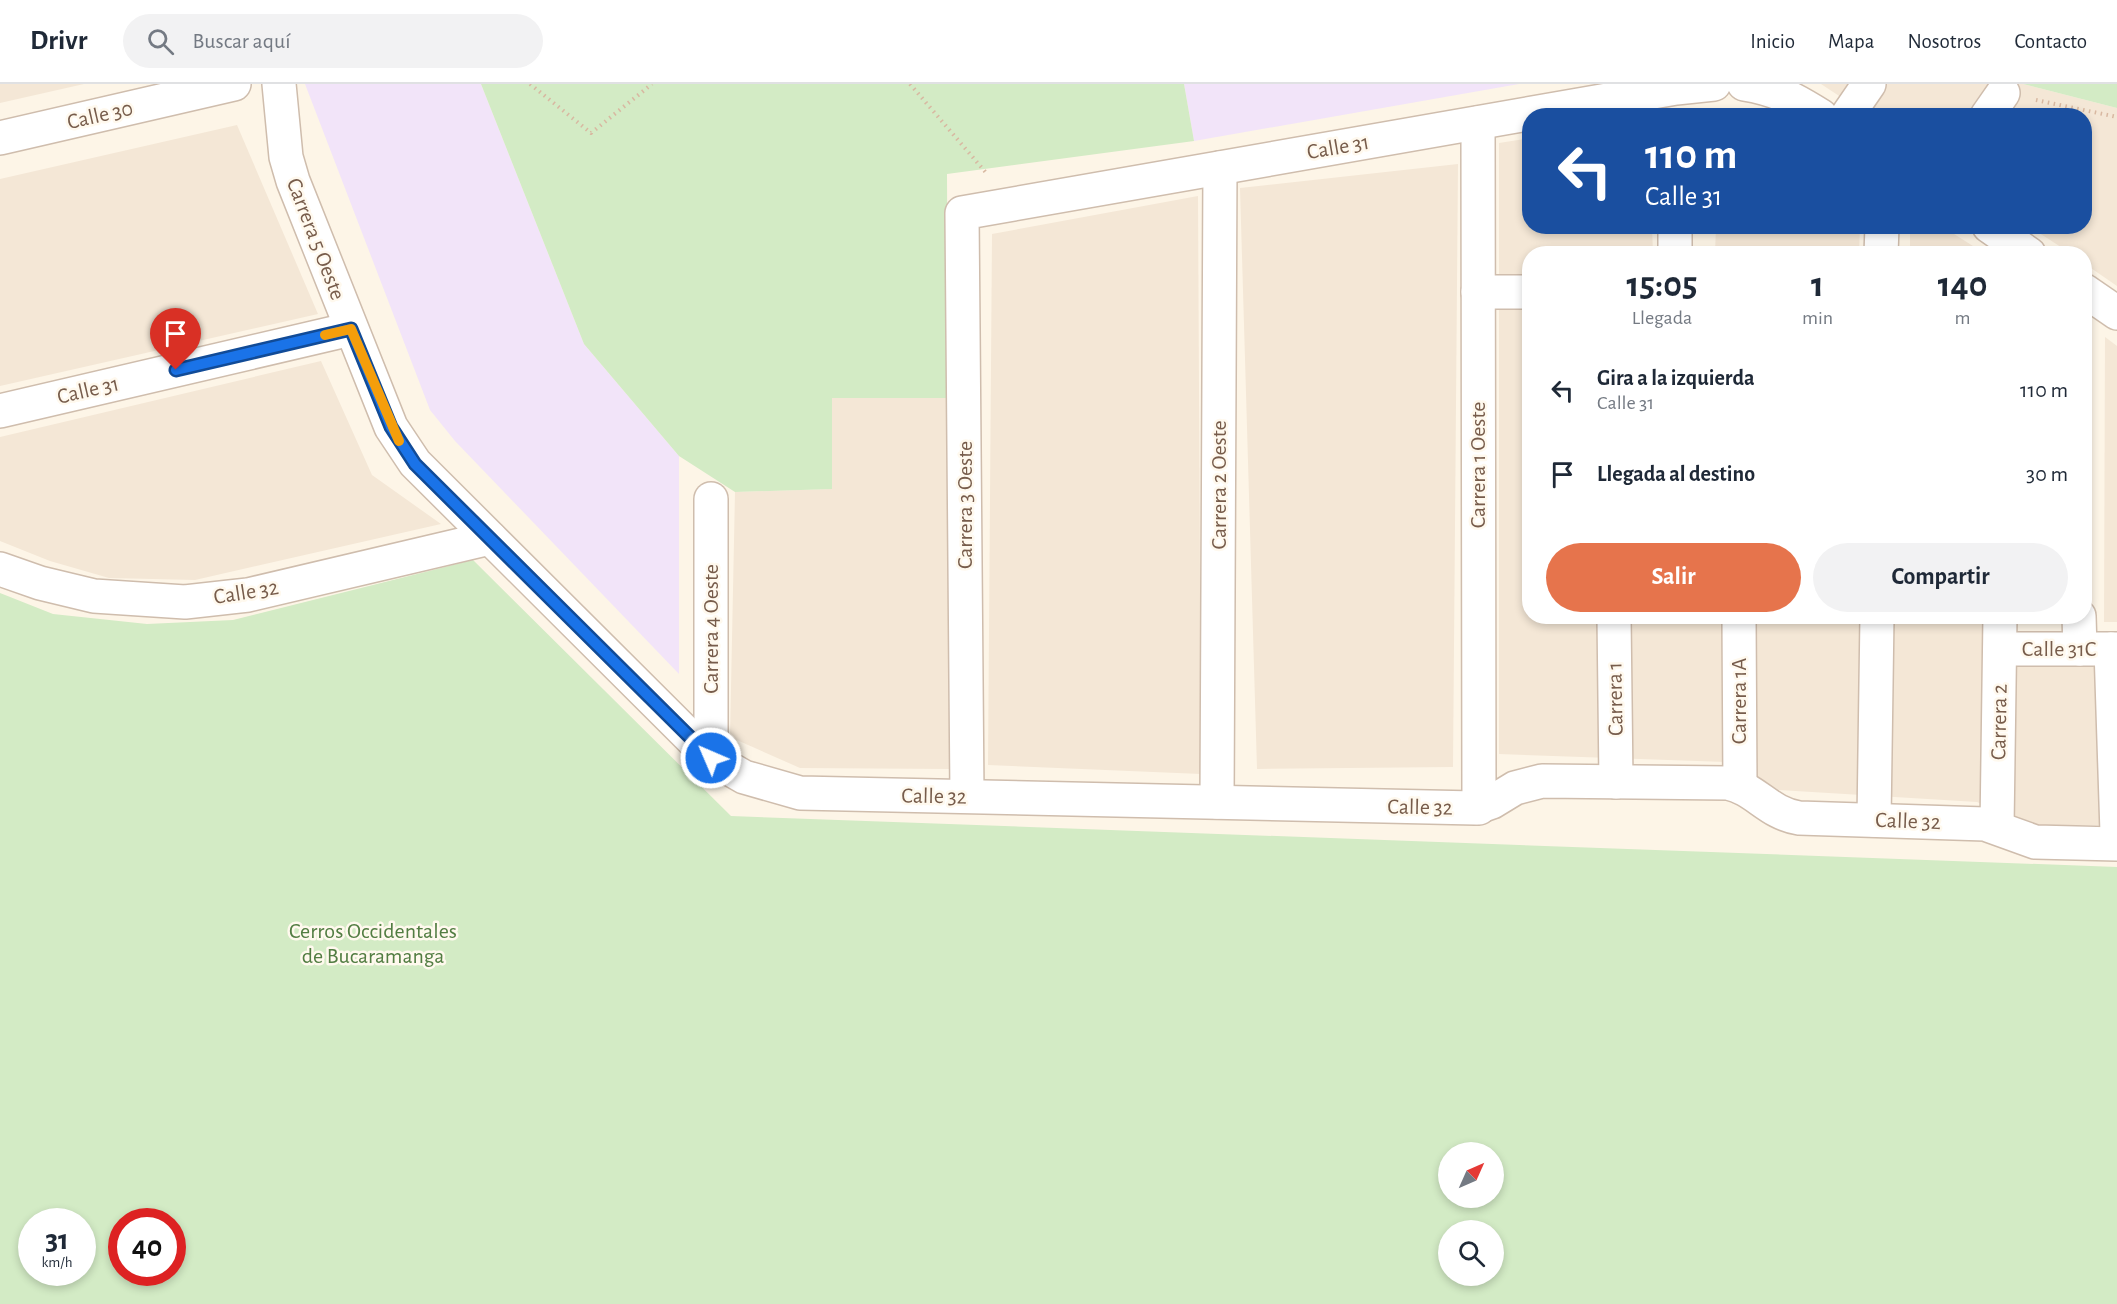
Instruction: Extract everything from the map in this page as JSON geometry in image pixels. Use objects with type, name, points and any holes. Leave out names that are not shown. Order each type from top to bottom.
[{"type":"street","name":"Calle 30","points":[[0,138],[234,84]]},
{"type":"street","name":"Carrera 5 Oeste","points":[[279,84],[286,157],[292,181],[391,427],[401,445],[415,464],[711,758]]},
{"type":"street","name":"Calle 31","points":[[1619,108],[1676,102],[1714,84]]},
{"type":"street","points":[[1744,84],[1769,88],[1791,97],[1808,108]]},
{"type":"street","points":[[1852,108],[1869,84]]},
{"type":"street","name":"Calle 31","points":[[962,213],[1478,123],[1522,118]]},
{"type":"street","name":"Carrera 1 Oeste","points":[[1478,123],[1479,808]]},
{"type":"street","name":"Carrera 2 Oeste","points":[[1217,802],[1221,168]]},
{"type":"street","name":"Carrera 3 Oeste","points":[[962,213],[967,796]]},
{"type":"street","points":[[2000,234],[2018,246]]},
{"type":"street","points":[[1478,292],[1522,292]]},
{"type":"street","points":[[2092,296],[2117,312]]},
{"type":"street","name":"Calle 31","points":[[0,411],[351,329]]},
{"type":"street","name":"Carrera 4 Oeste","points":[[711,499],[711,758]]},
{"type":"street","name":"Calle 32","points":[[0,569],[40,583],[94,596],[185,602],[248,595],[490,538]]},
{"type":"street","name":"Carrera 1","points":[[1614,624],[1616,782]]},
{"type":"street","name":"Carrera 1A","points":[[1739,624],[1740,786]]},
{"type":"street","points":[[1874,820],[1877,624]]},
{"type":"street","name":"Carrera 2","points":[[1997,827],[2000,624]]},
{"type":"street","points":[[2085,624],[2103,649],[2117,833]]},
{"type":"street","name":"Calle 31C","points":[[2000,649],[2103,649]]},
{"type":"street","name":"Calle 32","points":[[711,758],[744,777],[800,793],[1479,808],[1515,788],[1542,781],[1728,783],[1740,786],[1784,815],[1985,824],[2022,838],[2049,844],[2117,844]]},
{"type":"path","points":[[530,84],[591,133],[652,84]]},
{"type":"path","points":[[910,84],[1013,204]]},
{"type":"path","points":[[1995,104],[2033,108]]},
{"type":"path","points":[[2092,114],[2117,117]]},
{"type":"shaded area","points":[[0,84],[84,84],[0,103]]},
{"type":"shaded area","points":[[305,84],[481,84],[584,344],[679,456],[679,674],[455,441],[430,410]]},
{"type":"shaded area","points":[[1184,84],[1519,84],[1194,141]]},
{"type":"shaded area","points":[[1821,84],[2023,84],[2117,108],[2117,286],[2092,269],[2092,246],[2059,246],[2041,234],[2092,234],[2092,108],[1857,108]]},
{"type":"shaded area","points":[[237,125],[318,314],[0,386],[0,179]]},
{"type":"shaded area","points":[[1522,139],[1522,234],[1652,234],[1653,246],[1522,246],[1522,624],[1989,624],[1989,665],[2117,667],[2117,825],[2031,825],[1977,802],[1779,790],[1726,762],[1499,754],[1499,143]]},
{"type":"shaded area","points":[[1458,164],[1453,767],[1257,769],[1240,188]]},
{"type":"shaded area","points":[[1198,196],[1201,774],[988,765],[992,234]]},
{"type":"shaded area","points":[[1716,234],[1860,234],[1859,246],[1715,246]]},
{"type":"shaded area","points":[[1910,234],[1954,234],[1973,246],[1910,246]]},
{"type":"shaded area","points":[[2105,337],[2117,346],[2117,622],[2104,622]]},
{"type":"shaded area","points":[[321,361],[372,475],[441,524],[195,580],[109,578],[50,561],[0,541],[0,437]]},
{"type":"shaded area","points":[[832,398],[948,398],[950,769],[800,768],[730,737],[735,492],[831,489]]},
{"type":"green space","points":[[481,84],[1184,84],[1194,141],[947,174],[948,398],[832,398],[832,489],[735,492],[679,456],[584,344]]},
{"type":"green space","points":[[2023,84],[2117,84],[2117,108]]},
{"type":"green space","name":"Cerros Occidentales de Bucaramanga","points":[[473,560],[731,816],[2117,867],[2117,1304],[0,1304],[0,593],[53,614],[147,624],[233,620]]},
{"type":"slow traffic","points":[[325,335],[351,329],[391,427],[399,441]]},
{"type":"route","points":[[176,370],[351,329],[391,427],[415,464],[711,758]]}]
